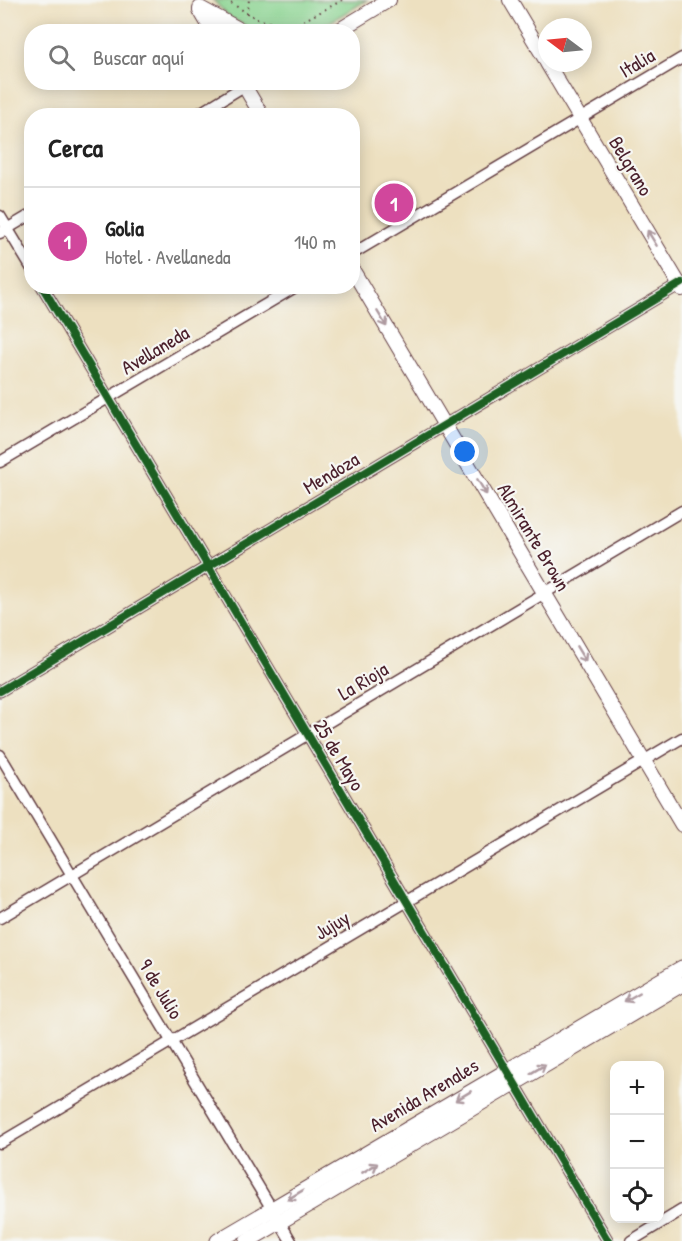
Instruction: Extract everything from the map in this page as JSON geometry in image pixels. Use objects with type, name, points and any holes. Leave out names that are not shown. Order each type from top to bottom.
[{"type":"main road","name":"Avenida Arenales","points":[[218,1241],[275,1216],[510,1077],[682,968]]},
{"type":"main road","name":"Avenida Arenales","points":[[510,1077],[682,984]]},
{"type":"main road","name":"Avenida Arenales","points":[[248,1241],[275,1216]]},
{"type":"street","points":[[349,24],[389,0]]},
{"type":"street","name":"Belgrano","points":[[510,0],[538,48]]},
{"type":"street","points":[[197,4],[208,24]]},
{"type":"street","points":[[197,4],[231,24]]},
{"type":"street","name":"Italia","points":[[580,119],[682,58]]},
{"type":"street","name":"Belgrano","points":[[552,72],[681,285]]},
{"type":"street","points":[[208,108],[236,90]]},
{"type":"street","points":[[248,90],[258,108]]},
{"type":"street","points":[[360,249],[580,119]]},
{"type":"street","points":[[0,216],[4,231],[24,258]]},
{"type":"street","points":[[4,231],[24,219]]},
{"type":"street","name":"Almirante Brown","points":[[360,282],[682,825]]},
{"type":"street","name":"Mendoza","points":[[0,691],[681,285]]},
{"type":"street","name":"25 de Mayo","points":[[47,294],[608,1241]]},
{"type":"street","name":"Avellaneda","points":[[0,462],[284,294]]},
{"type":"street","name":"La Rioja","points":[[0,918],[682,511]]},
{"type":"street","name":"Jujuy","points":[[0,1143],[682,738]]},
{"type":"street","name":"9 de Julio","points":[[0,755],[291,1241]]},
{"type":"street","points":[[631,1241],[682,1210]]},
{"type":"path","points":[[226,0],[257,19],[273,23],[299,23],[340,0]]},
{"type":"path","points":[[248,14],[249,0]]},
{"type":"green space","points":[[213,0],[367,0],[325,24],[242,24],[230,18]]},
{"type":"cycle path","points":[[0,691],[682,283]]},
{"type":"cycle path","points":[[47,294],[608,1241]]},
{"type":"place","name":"Golia","points":[[394,203]]}]
